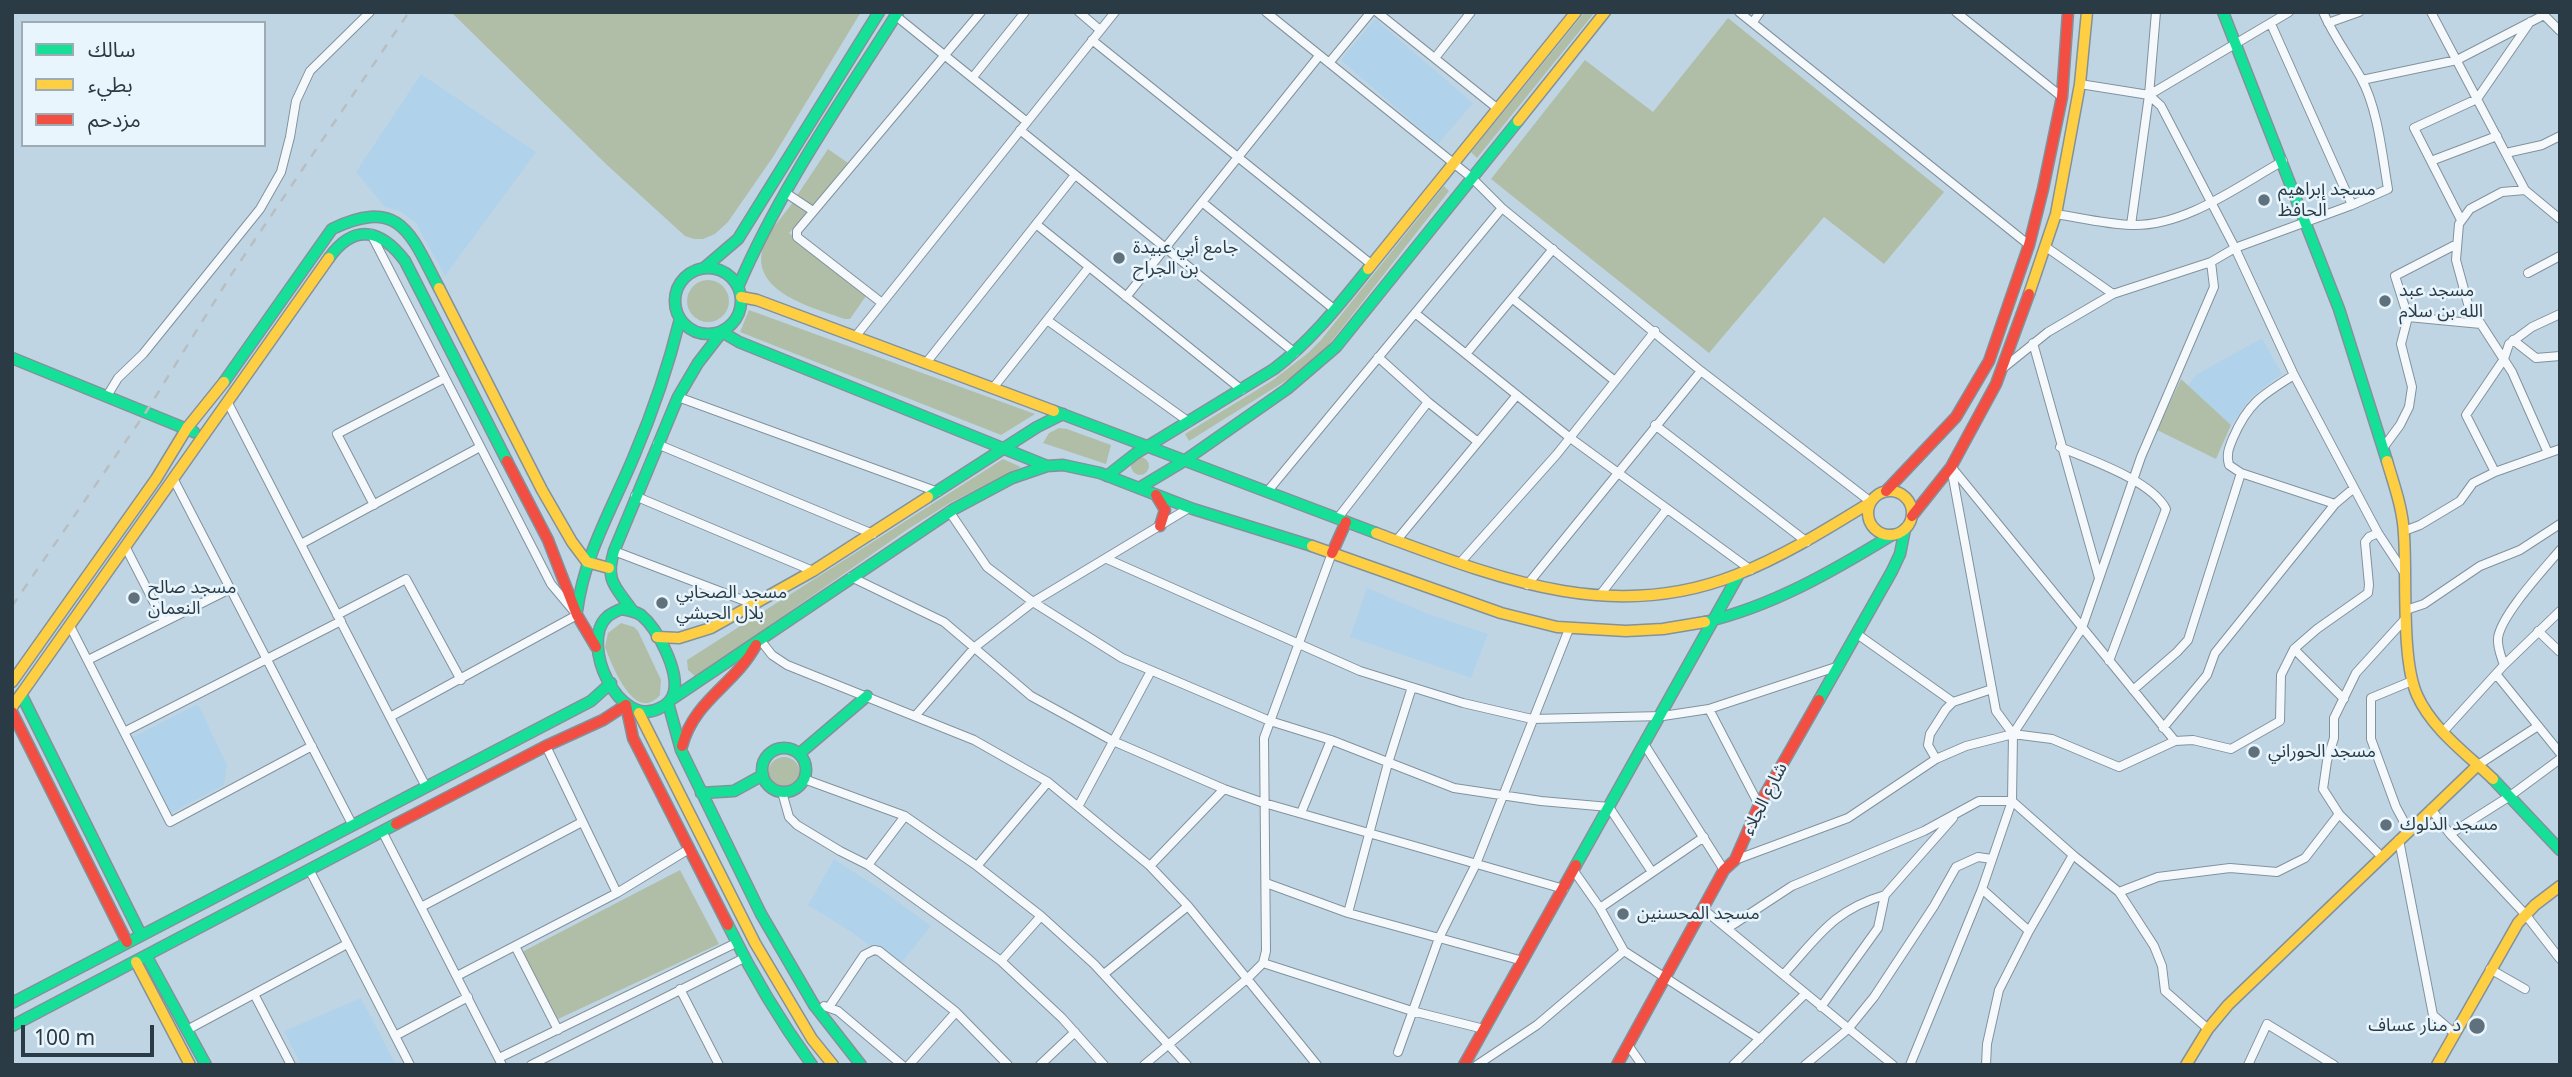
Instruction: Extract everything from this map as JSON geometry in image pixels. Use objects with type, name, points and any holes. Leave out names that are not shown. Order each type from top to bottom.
[{"type":"main road","points":[[879,12],[738,239],[679,285],[675,305],[680,319],[691,330],[701,334],[722,332],[739,342],[1047,466]]},
{"type":"main road","points":[[1107,476],[1295,353],[1335,310],[1576,12]]},
{"type":"main road","points":[[1139,488],[1184,461],[1287,389],[1336,347],[1605,12]]},
{"type":"main road","points":[[1892,535],[1879,532],[1870,522],[1868,509],[1871,502],[1886,491],[1956,417],[1989,361],[2029,245],[2062,97],[2068,12]]},
{"type":"main road","points":[[639,713],[649,712],[670,701],[949,512],[1012,479],[1047,466],[1067,466],[1107,476],[1189,508],[1332,553],[1505,614],[1569,629],[1612,631],[1666,628],[1715,620],[1794,592],[1905,529],[1912,516],[1951,467],[2002,369],[2056,214],[2080,84],[2087,12]]},
{"type":"main road","points":[[2223,12],[2339,309],[2399,501],[2404,531],[2406,614],[2412,681],[2424,709],[2443,732],[2510,796],[2560,850]]},
{"type":"main road","points":[[861,1065],[814,1005],[761,914],[681,750],[670,701],[675,689],[674,673],[668,656],[642,616],[632,610],[613,583],[609,568],[635,496],[678,397],[698,363],[722,332],[737,318],[740,292],[750,256],[897,14]]},
{"type":"main road","points":[[12,682],[156,479],[187,428],[210,401],[332,229],[354,217],[382,216],[398,222],[411,234],[542,490],[572,542],[586,562],[609,568]]},
{"type":"main road","points":[[12,707],[340,242],[358,234],[371,234],[391,242],[405,261],[548,540],[577,615],[596,647],[611,683],[626,705],[639,713],[760,954],[811,1039],[833,1065]]},
{"type":"main road","points":[[704,268],[724,272],[740,292],[757,300],[1341,521],[1503,580],[1568,594],[1642,597],[1738,576],[1807,542],[1871,502]]},
{"type":"main road","points":[[577,615],[586,562],[634,456],[667,373],[680,319]]},
{"type":"main road","points":[[12,358],[187,428],[204,438]]},
{"type":"main road","points":[[657,637],[679,638],[712,628],[813,571],[1037,427],[1063,414]]},
{"type":"main road","points":[[1886,491],[1900,493],[1905,497],[1912,509],[1912,516]]},
{"type":"main road","points":[[1153,493],[1165,510],[1160,526]]},
{"type":"main road","points":[[1332,553],[1341,521]]},
{"type":"main road","name":"شارع الجلاء","points":[[1617,1065],[1724,870],[1735,860],[1759,805],[1839,667],[1900,554],[1905,529]]},
{"type":"main road","points":[[1464,1065],[1609,807],[1646,747],[1738,576]]},
{"type":"main road","points":[[84,581],[97,589]]},
{"type":"main road","points":[[596,647],[596,632],[601,621],[612,612],[632,610]]},
{"type":"main road","points":[[681,750],[687,727],[695,713],[743,667],[759,643]]},
{"type":"main road","points":[[12,1003],[425,785],[591,701],[611,683]]},
{"type":"main road","points":[[21,694],[141,935]]},
{"type":"main road","points":[[799,754],[867,696]]},
{"type":"main road","points":[[12,1026],[546,746],[603,720],[626,705]]},
{"type":"main road","points":[[626,705],[633,738],[736,943],[789,1033],[812,1065]]},
{"type":"main road","points":[[12,712],[127,942]]},
{"type":"main road","points":[[787,749],[799,754],[806,766],[804,779],[795,789],[782,792],[770,787],[763,775],[764,761],[774,751],[787,749]]},
{"type":"main road","points":[[2186,1065],[2208,1029],[2228,1005],[2477,765]]},
{"type":"main road","points":[[701,793],[738,792],[763,775]]},
{"type":"main road","points":[[2437,1065],[2525,914],[2560,886]]},
{"type":"main road","points":[[147,957],[206,1065]]},
{"type":"main road","points":[[136,962],[190,1065]]},
{"type":"street","points":[[107,396],[118,378],[143,354],[260,209],[281,172],[296,101],[310,71],[370,12]]},
{"type":"street","points":[[883,303],[797,237],[797,231],[981,12]]},
{"type":"street","points":[[973,78],[1025,12]]},
{"type":"street","points":[[1079,12],[1100,30]]},
{"type":"street","points":[[855,337],[1115,12]]},
{"type":"street","points":[[1266,12],[1472,178],[1502,208],[1701,371],[1871,502]]},
{"type":"street","points":[[1329,63],[1371,12]]},
{"type":"street","points":[[1377,12],[1498,109]]},
{"type":"street","points":[[1435,58],[1471,12]]},
{"type":"street","points":[[1740,12],[2029,245]]},
{"type":"street","points":[[1752,22],[1760,12]]},
{"type":"street","points":[[1956,12],[2062,97]]},
{"type":"street","points":[[2131,225],[2149,95],[2156,12]]},
{"type":"street","points":[[2149,95],[2289,12]]},
{"type":"street","points":[[2002,369],[2033,343],[2079,312],[2113,294],[2211,262],[2235,248],[2388,189],[2376,125],[2362,80],[2335,39],[2323,12]]},
{"type":"street","points":[[2328,23],[2359,12]]},
{"type":"street","points":[[897,14],[1027,121]]},
{"type":"street","points":[[2435,14],[2525,190],[2558,215]]},
{"type":"street","points":[[2362,80],[2457,60],[2544,15],[2560,31]]},
{"type":"street","points":[[2461,220],[2414,128],[2477,99],[2530,22]]},
{"type":"street","points":[[2271,23],[2352,205]]},
{"type":"street","points":[[1092,40],[1371,264]]},
{"type":"street","points":[[1126,297],[1319,55]]},
{"type":"street","points":[[2080,84],[2149,95],[2161,106],[2235,248],[2294,375],[2378,533],[2405,575]]},
{"type":"street","points":[[1020,130],[1295,353]]},
{"type":"street","points":[[2431,160],[2497,136]]},
{"type":"street","points":[[2506,153],[2542,145],[2560,136]]},
{"type":"street","points":[[2056,214],[2131,225],[2152,223],[2182,215],[2210,202],[2283,161]]},
{"type":"street","points":[[926,363],[1075,175]]},
{"type":"street","points":[[2525,190],[2502,192],[2470,209],[2461,220],[2456,260],[2468,304],[2504,359],[2549,453]]},
{"type":"street","points":[[786,193],[813,211]]},
{"type":"street","points":[[1202,202],[1335,310]]},
{"type":"street","points":[[1267,492],[1502,208]]},
{"type":"street","points":[[1035,224],[1242,390]]},
{"type":"street","points":[[371,234],[443,379],[551,584],[577,615],[390,717]]},
{"type":"street","points":[[2384,448],[2409,407],[2412,387],[2401,344],[2408,317],[2395,276],[2457,244]]},
{"type":"street","points":[[2046,247],[2113,294]]},
{"type":"street","points":[[1466,354],[1553,249]]},
{"type":"street","points":[[2528,273],[2560,256]]},
{"type":"street","points":[[1910,1065],[1982,889],[2012,801],[2013,734],[2082,628],[2133,480],[2214,287],[2211,262]]},
{"type":"street","points":[[993,388],[1089,267]]},
{"type":"street","points":[[1513,299],[1615,381]]},
{"type":"street","points":[[1415,313],[1569,437],[1751,570]]},
{"type":"street","points":[[2495,472],[2466,415],[2504,359],[2509,344],[2532,327],[2560,314]]},
{"type":"street","points":[[2408,317],[2481,324]]},
{"type":"street","points":[[1047,320],[1190,423]]},
{"type":"street","points":[[1459,564],[1569,437],[1655,331]]},
{"type":"street","points":[[2513,340],[2536,358],[2560,356]]},
{"type":"street","points":[[2033,343],[2060,447],[2099,578]]},
{"type":"street","points":[[1378,357],[1478,442]]},
{"type":"street","points":[[1527,585],[1701,371]]},
{"type":"street","points":[[2294,375],[2268,392],[2243,415],[2227,455],[2229,465],[2241,473],[2335,504]]},
{"type":"street","points":[[374,505],[337,434],[443,379]]},
{"type":"street","points":[[1396,541],[1517,395]]},
{"type":"street","points":[[678,397],[938,492]]},
{"type":"street","points":[[1341,521],[1428,402]]},
{"type":"street","points":[[228,403],[425,785]]},
{"type":"street","points":[[1655,425],[1807,542]]},
{"type":"street","points":[[657,444],[873,534]]},
{"type":"street","points":[[301,544],[480,447]]},
{"type":"street","points":[[2060,447],[2133,480],[2160,497],[2166,509],[2109,661]]},
{"type":"street","points":[[2404,531],[2460,501],[2473,484],[2495,472],[2560,449]]},
{"type":"street","points":[[1951,467],[2175,741]]},
{"type":"street","points":[[1951,467],[1996,711],[2013,734]]},
{"type":"street","points":[[2133,690],[2188,640],[2241,473]]},
{"type":"street","points":[[174,480],[352,824]]},
{"type":"street","points":[[2163,728],[2207,674],[2215,653],[2335,504],[2354,488]]},
{"type":"street","points":[[635,496],[813,571]]},
{"type":"street","points":[[916,715],[975,647],[1033,602],[1189,508]]},
{"type":"street","points":[[1600,595],[1666,510]]},
{"type":"street","points":[[949,512],[987,567],[1033,602],[1122,658],[1270,721],[1331,740],[1454,788],[1609,807],[1653,872]]},
{"type":"street","points":[[2382,857],[2339,814],[2323,789],[2334,738],[2334,718],[2356,673],[2406,614],[2480,566],[2520,550],[2560,524]]},
{"type":"street","points":[[1735,860],[1848,818],[1936,759],[1966,746],[2013,734],[2052,738],[2119,767],[2175,741],[2193,740],[2231,749],[2280,721],[2281,675],[2294,649],[2368,593],[2365,542],[2378,533]]},
{"type":"street","points":[[126,548],[164,622]]},
{"type":"street","points":[[2504,665],[2498,641],[2499,632],[2515,606],[2560,550]]},
{"type":"street","points":[[614,551],[753,604]]},
{"type":"street","points":[[1144,1065],[1263,963],[1266,951],[1264,738],[1332,553]]},
{"type":"street","points":[[1107,559],[1360,671],[1462,703],[1532,719],[1663,716],[1709,709],[1839,667]]},
{"type":"street","points":[[851,577],[944,622],[1031,696],[1113,741],[1224,789],[1264,803],[1564,888]]},
{"type":"street","points":[[124,732],[267,659],[406,579],[461,680]]},
{"type":"street","points":[[88,660],[230,589]]},
{"type":"street","points":[[2443,732],[2504,665],[2560,611]]},
{"type":"street","points":[[70,626],[170,822],[312,746]]},
{"type":"street","points":[[1398,1052],[1439,938],[1476,864],[1569,629]]},
{"type":"street","points":[[2538,631],[2560,652]]},
{"type":"street","points":[[1857,634],[1953,702]]},
{"type":"street","points":[[759,643],[787,665],[974,740],[1048,782],[1079,805],[1150,866],[1188,906],[1317,1065]]},
{"type":"street","points":[[2294,649],[2344,699]]},
{"type":"street","points":[[1079,805],[1151,671]]},
{"type":"street","points":[[2496,674],[2560,753]]},
{"type":"street","points":[[2409,831],[2396,807],[2371,739],[2371,698],[2412,681]]},
{"type":"street","points":[[1348,913],[1388,763],[1412,687]]},
{"type":"street","points":[[1936,759],[1928,745],[1937,720],[1953,702],[1992,689]]},
{"type":"street","points":[[1709,709],[1759,805]]},
{"type":"street","points":[[2477,765],[2538,726]]},
{"type":"street","points":[[1301,813],[1331,740]]},
{"type":"street","points":[[546,746],[617,893]]},
{"type":"street","points":[[1646,747],[1724,870]]},
{"type":"street","points":[[2450,834],[2560,760]]},
{"type":"street","points":[[804,779],[905,816],[977,866],[1041,916],[1104,974],[1187,1065]]},
{"type":"street","points":[[977,866],[1048,782]]},
{"type":"street","points":[[1150,866],[1224,789]]},
{"type":"street","points":[[782,792],[789,817],[797,825],[840,852],[868,864],[1002,961],[1075,1031],[1104,1065]]},
{"type":"street","points":[[1728,928],[1792,886],[1924,831],[1979,801],[2012,801],[2119,892],[2154,946],[2162,966],[2165,991],[2208,1029]]},
{"type":"street","points":[[2431,809],[2450,834],[2525,914],[2560,959]]},
{"type":"street","points":[[1821,1007],[1878,928],[1885,895],[1960,810]]},
{"type":"street","points":[[2119,892],[2158,877],[2230,868],[2277,872],[2305,858],[2339,814]]},
{"type":"street","points":[[868,864],[905,816]]},
{"type":"street","points":[[421,907],[582,822]]},
{"type":"street","points":[[382,831],[500,1062],[558,1030],[736,943]]},
{"type":"street","points":[[1600,908],[1704,837]]},
{"type":"street","points":[[2399,840],[2432,1015],[2454,1033]]},
{"type":"street","points":[[457,976],[617,893],[689,849]]},
{"type":"street","points":[[1986,1065],[1987,1044],[1999,990],[2073,855]]},
{"type":"street","points":[[1805,1065],[1848,1029],[1874,997],[1934,906],[1956,867],[1978,857],[1992,859]]},
{"type":"street","points":[[309,869],[410,1065]]},
{"type":"street","points":[[1574,871],[1600,908],[1624,951],[1759,1039]]},
{"type":"street","points":[[1266,883],[1348,913],[1523,961]]},
{"type":"street","points":[[1982,889],[2029,931]]},
{"type":"street","points":[[1784,974],[1836,916],[1861,902],[1885,895]]},
{"type":"street","points":[[1104,974],[1188,906]]},
{"type":"street","points":[[1703,909],[1893,1065]]},
{"type":"street","points":[[1002,961],[1041,916]]},
{"type":"street","points":[[187,1030],[347,944]]},
{"type":"street","points":[[515,946],[558,1030]]},
{"type":"street","points":[[829,1007],[864,955],[874,950],[879,951],[956,1012],[1008,1065]]},
{"type":"street","points":[[1477,1065],[1537,1025],[1624,951]]},
{"type":"street","points":[[531,1065],[744,958]]},
{"type":"street","points":[[1263,963],[1412,1012],[1484,1029]]},
{"type":"street","points":[[2490,970],[2525,989]]},
{"type":"street","points":[[680,989],[719,1065]]},
{"type":"street","points":[[254,994],[291,1065]]},
{"type":"street","points":[[1733,1065],[1805,995]]},
{"type":"street","points":[[395,1036],[468,997]]},
{"type":"street","points":[[814,1005],[829,1007],[902,1065]]},
{"type":"street","points":[[909,1065],[956,1012]]},
{"type":"street","points":[[2248,1065],[2267,1024],[2333,1065]]},
{"type":"street","points":[[1040,1065],[1075,1031]]},
{"type":"street","points":[[1628,1045],[1642,1065]]},
{"type":"shaded area","points":[[1375,19],[1473,103],[1438,144],[1341,60]]},
{"type":"shaded area","points":[[421,74],[536,152],[445,276],[416,223],[400,211],[385,207],[356,172]]},
{"type":"shaded area","points":[[2262,338],[2282,374],[2251,397],[2231,425],[2188,386],[2196,375]]},
{"type":"shaded area","points":[[1367,588],[1426,613],[1488,634],[1471,678],[1350,637]]},
{"type":"shaded area","points":[[198,704],[227,765],[224,785],[171,813],[133,737]]},
{"type":"shaded area","points":[[834,859],[931,926],[898,967],[853,933],[808,905]]},
{"type":"shaded area","points":[[361,998],[396,1065],[301,1065],[284,1031]]},
{"type":"green space","points":[[451,12],[861,12],[773,157],[728,222],[715,234],[694,239],[685,236],[607,165]]},
{"type":"green space","points":[[1585,12],[1595,12],[1477,158],[1471,152]]},
{"type":"green space","points":[[1728,18],[1944,192],[1884,264],[1824,217],[1709,353],[1491,179],[1585,60],[1653,112]]},
{"type":"green space","points":[[828,149],[848,163],[812,207],[796,197]]},
{"type":"green space","points":[[1444,186],[1449,191],[1328,346],[1295,375],[1189,441],[1185,434],[1273,380],[1321,340]]},
{"type":"green space","points":[[794,201],[809,211],[789,233],[868,293],[850,319],[802,304],[775,287],[766,276],[761,263],[765,241]]},
{"type":"green space","points":[[708,280],[723,286],[729,301],[723,316],[708,322],[693,316],[687,301],[693,286]]},
{"type":"green space","points":[[749,310],[1035,414],[1001,435],[740,332]]},
{"type":"green space","points":[[2181,379],[2231,425],[2216,459],[2157,430]]},
{"type":"green space","points":[[1059,428],[1111,445],[1106,464],[1043,443],[1049,433]]},
{"type":"green space","points":[[1140,457],[1146,460],[1149,466],[1146,472],[1140,475],[1134,472],[1131,466],[1134,460]]},
{"type":"green space","points":[[1003,459],[1021,467],[948,504],[908,529],[696,677],[688,670],[687,660]]},
{"type":"green space","points":[[621,623],[638,631],[661,680],[660,695],[651,702],[642,703],[626,690],[605,647],[608,633]]},
{"type":"green space","points":[[784,757],[795,762],[800,773],[795,784],[784,789],[773,784],[768,773],[773,762]]},
{"type":"green space","points":[[680,870],[719,944],[558,1019],[522,952]]},
{"type":"railway","points":[[12,606],[146,412],[231,275],[409,12]]},
{"type":"traffic: fast","points":[[704,268],[738,239],[879,12]]},
{"type":"traffic: fast","points":[[738,287],[792,181],[898,12]]},
{"type":"traffic: fast","points":[[2223,12],[2339,309],[2387,461]]},
{"type":"traffic: fast","points":[[1139,488],[1184,461],[1287,389],[1336,347],[1518,121]]},
{"type":"traffic: fast","points":[[224,382],[332,229],[355,220],[374,217],[389,219],[401,226],[411,237],[439,288]]},
{"type":"traffic: fast","points":[[329,258],[348,239],[358,235],[377,237],[396,250],[405,261],[507,461]]},
{"type":"traffic: fast","points":[[708,268],[721,270],[736,283],[741,301],[739,314],[726,329],[708,334],[695,332],[680,319],[675,301],[677,288],[690,273],[708,268]]},
{"type":"traffic: fast","points":[[1107,476],[1135,454],[1274,369],[1312,335],[1368,269]]},
{"type":"traffic: fast","points":[[577,611],[586,570],[648,422],[680,319]]},
{"type":"traffic: fast","points":[[632,610],[616,589],[611,577],[614,551],[678,397],[698,363],[722,332],[739,342],[1047,466]]},
{"type":"traffic: fast","points":[[12,358],[194,432]]},
{"type":"traffic: fast","points":[[1054,411],[1376,533]]},
{"type":"traffic: fast","points":[[928,497],[1037,427],[1063,414]]},
{"type":"traffic: fast","points":[[672,699],[954,509],[1012,478],[1047,466],[1063,465],[1100,473],[1193,509],[1312,546]]},
{"type":"traffic: fast","points":[[1819,700],[1892,571],[1900,554],[1905,529]]},
{"type":"traffic: fast","points":[[1705,622],[1778,597],[1825,574],[1892,535]]},
{"type":"traffic: fast","points":[[1576,865],[1738,576]]},
{"type":"traffic: fast","points":[[621,609],[641,615],[648,621],[666,651],[675,683],[672,697],[660,708],[645,711],[630,707],[618,696],[601,663],[598,645],[600,629],[607,617],[621,609]]},
{"type":"traffic: fast","points":[[12,1003],[591,701],[611,683]]},
{"type":"traffic: fast","points":[[21,694],[141,935]]},
{"type":"traffic: fast","points":[[799,754],[867,696]]},
{"type":"traffic: fast","points":[[668,703],[681,750],[761,914],[814,1005],[861,1065]]},
{"type":"traffic: fast","points":[[784,748],[799,755],[806,770],[799,785],[784,792],[769,785],[762,770],[769,755],[784,748]]},
{"type":"traffic: fast","points":[[701,793],[734,791],[763,775]]},
{"type":"traffic: fast","points":[[2493,779],[2560,850]]},
{"type":"traffic: fast","points":[[12,1026],[396,824]]},
{"type":"traffic: fast","points":[[728,925],[767,997],[812,1065]]},
{"type":"traffic: fast","points":[[147,957],[206,1065]]},
{"type":"traffic: slow","points":[[1368,269],[1576,12]]},
{"type":"traffic: slow","points":[[1518,121],[1605,12]]},
{"type":"traffic: slow","points":[[2029,294],[2056,214],[2080,84],[2087,12]]},
{"type":"traffic: slow","points":[[12,707],[329,258]]},
{"type":"traffic: slow","points":[[439,288],[542,490],[572,542],[587,562],[609,568]]},
{"type":"traffic: slow","points":[[741,297],[757,300],[1054,411]]},
{"type":"traffic: slow","points":[[12,682],[156,479],[187,428],[224,382]]},
{"type":"traffic: slow","points":[[2387,461],[2403,525],[2407,640],[2412,680],[2417,695],[2432,719],[2493,779]]},
{"type":"traffic: slow","points":[[1890,491],[1906,497],[1912,513],[1906,529],[1890,535],[1874,529],[1868,513],[1874,497],[1890,491]]},
{"type":"traffic: slow","points":[[657,637],[679,638],[711,628],[813,571],[928,497]]},
{"type":"traffic: slow","points":[[1376,533],[1509,579],[1598,595],[1643,596],[1689,589],[1754,568],[1871,502]]},
{"type":"traffic: slow","points":[[1312,546],[1501,613],[1557,627],[1626,631],[1663,629],[1705,622]]},
{"type":"traffic: slow","points":[[639,713],[755,943],[812,1039],[833,1065]]},
{"type":"traffic: slow","points":[[2186,1065],[2208,1029],[2228,1005],[2478,765]]},
{"type":"traffic: slow","points":[[2437,1065],[2518,923],[2535,905],[2560,886]]},
{"type":"traffic: slow","points":[[136,962],[190,1065]]},
{"type":"traffic: jam","points":[[1886,491],[1956,417],[1989,361],[2029,245],[2043,189],[2062,97],[2068,12]]},
{"type":"traffic: jam","points":[[1912,516],[1951,467],[1996,384],[2029,294]]},
{"type":"traffic: jam","points":[[507,461],[548,540],[577,615],[596,647]]},
{"type":"traffic: jam","points":[[1156,495],[1165,510],[1160,526]]},
{"type":"traffic: jam","points":[[1332,553],[1346,522]]},
{"type":"traffic: jam","points":[[682,746],[696,716],[737,671],[756,645]]},
{"type":"traffic: jam","points":[[1617,1065],[1724,870],[1735,860],[1759,805],[1819,700]]},
{"type":"traffic: jam","points":[[626,705],[633,738],[728,925]]},
{"type":"traffic: jam","points":[[396,824],[546,746],[603,720],[626,705]]},
{"type":"traffic: jam","points":[[12,712],[127,942]]},
{"type":"traffic: jam","points":[[1464,1065],[1576,865]]},
{"type":"place","name":"مسجد إبراهيم الحافظ","points":[[2264,200]]},
{"type":"place","name":"جامع أبي عبيدة بن الجراح","points":[[1119,258]]},
{"type":"place","name":"مسجد عبد الله بن سلام","points":[[2385,301]]},
{"type":"place","name":"مسجد صالح النعمان","points":[[134,598]]},
{"type":"place","name":"مسجد الصحابي بلال الحبشي","points":[[662,603]]},
{"type":"place","name":"مسجد الحوراني","points":[[2254,752]]},
{"type":"place","name":"مسجد الدلوك","points":[[2386,825]]},
{"type":"place","name":"مسجد المحسنين","points":[[1623,914]]},
{"type":"place","name":"د منار عساف","points":[[2477,1026]]}]
